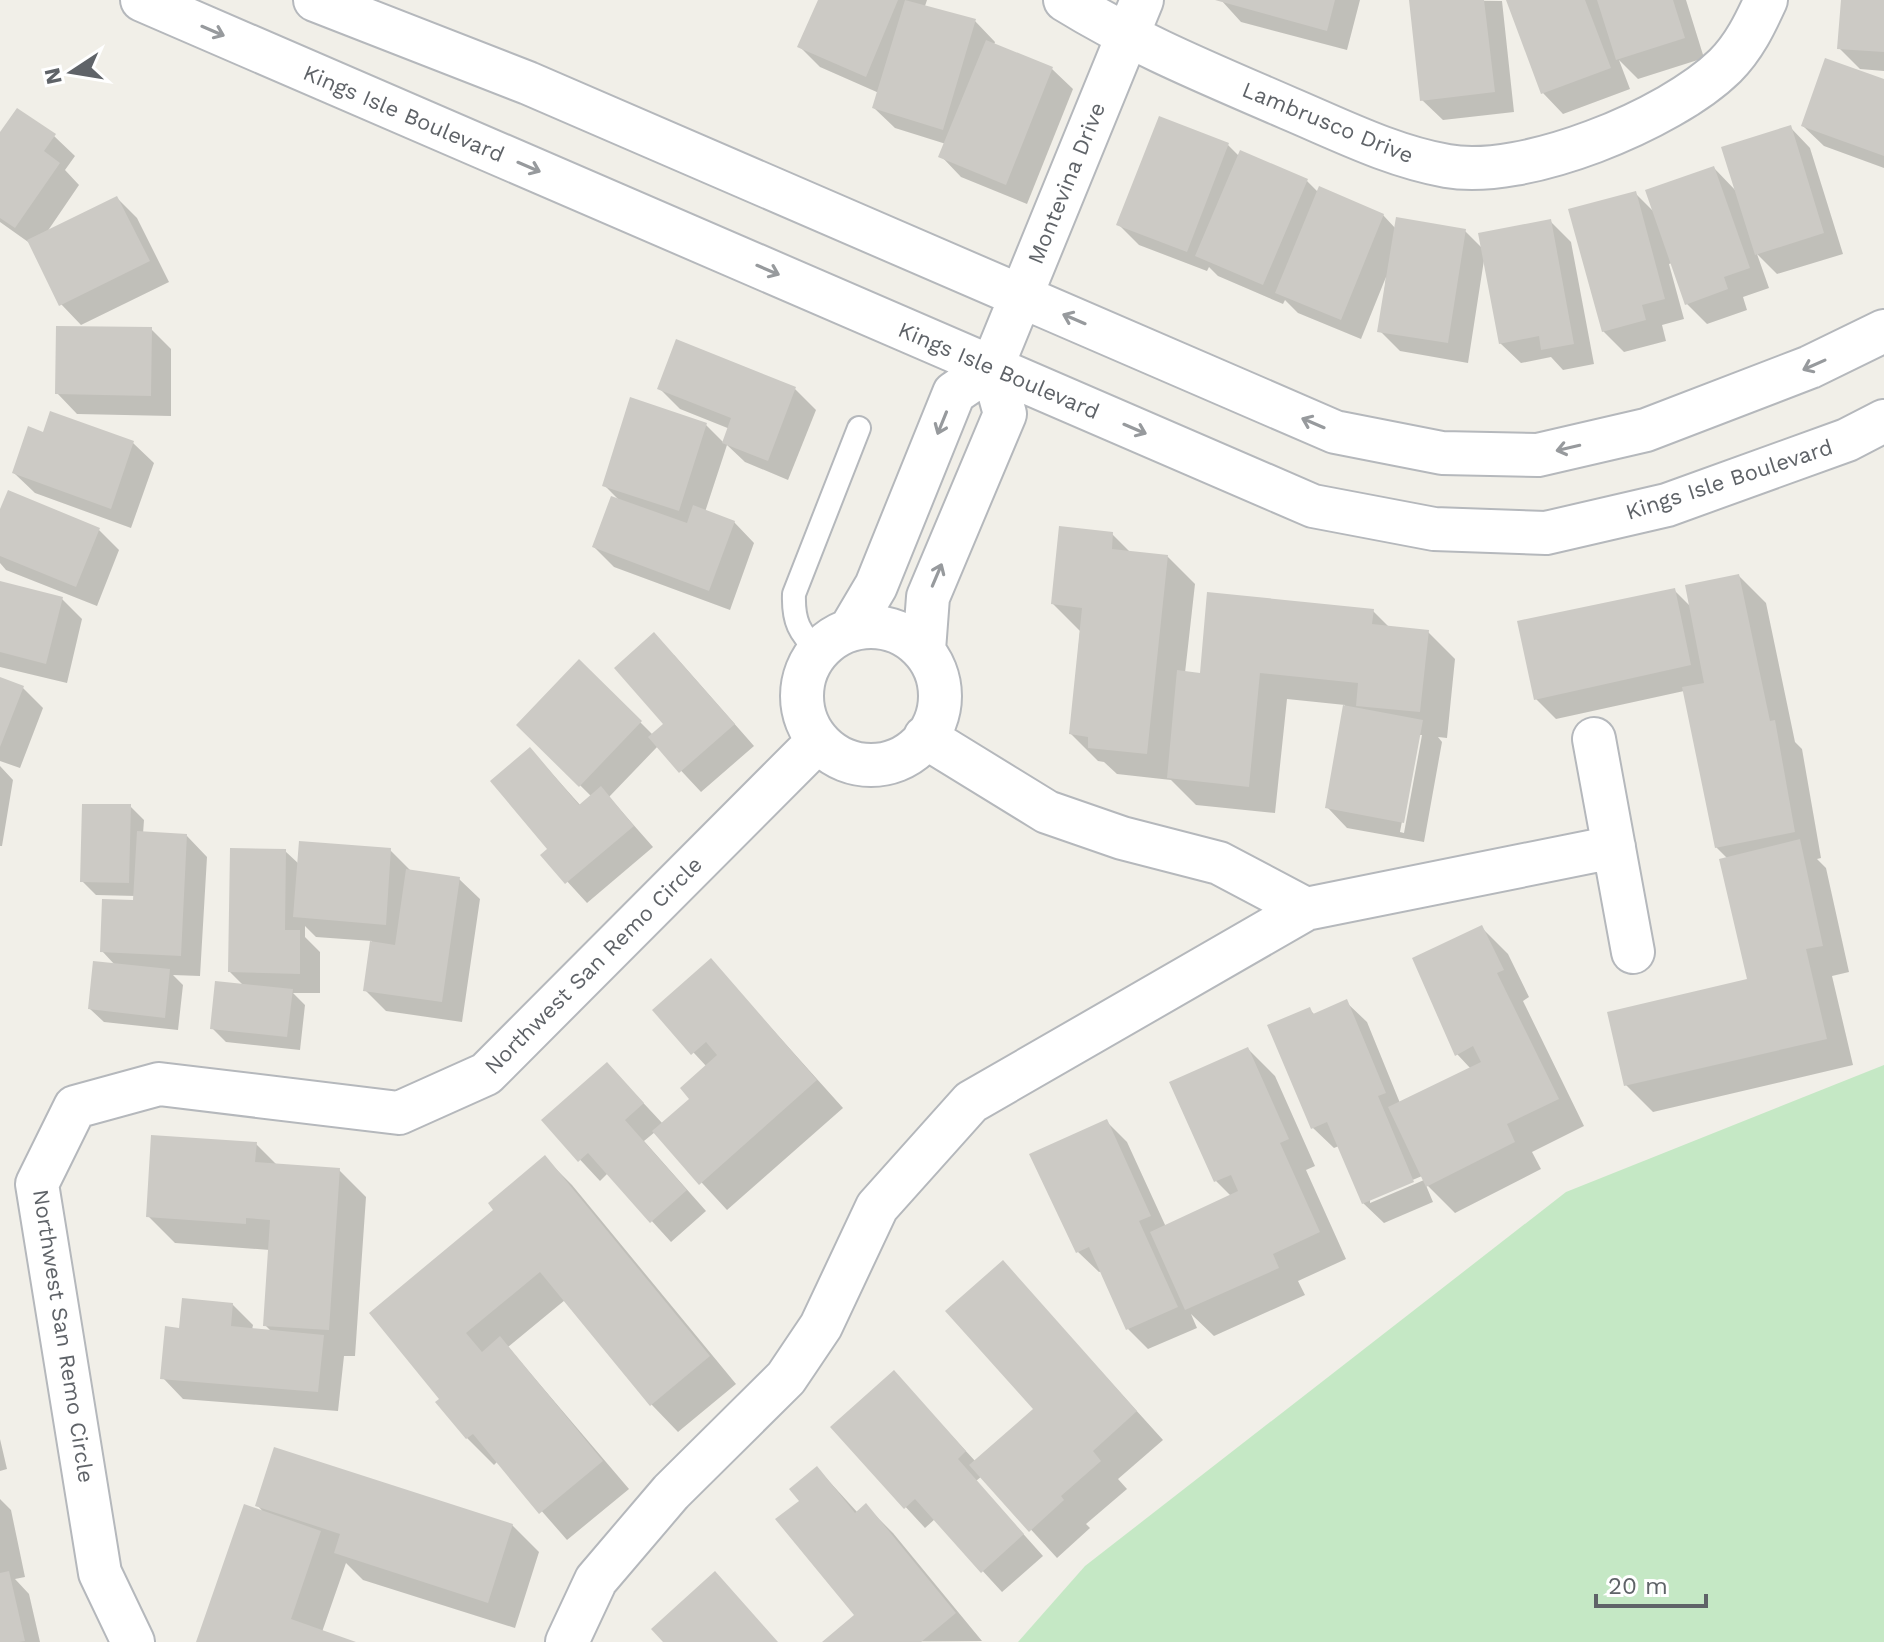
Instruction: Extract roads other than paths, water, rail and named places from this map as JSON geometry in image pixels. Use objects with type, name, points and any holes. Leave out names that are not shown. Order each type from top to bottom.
[{"type":"street","name":"Kings Isle Boulevard","points":[[142,0],[1313,506],[1434,529],[1546,533],[1667,505],[1847,440],[1884,421]]},
{"type":"street","points":[[315,0],[528,83],[1335,432],[1442,453],[1538,455],[1646,430],[1810,367],[1884,331]]},
{"type":"street","name":"Lambrusco Drive","points":[[1065,0],[1134,19],[1374,145],[1449,167],[1479,169],[1540,158],[1637,124],[1668,109],[1726,65],[1748,38],[1766,0]]},
{"type":"street","name":"Montevina Drive","points":[[992,367],[1134,19]]},
{"type":"street","points":[[834,641],[876,626],[902,634],[924,650],[937,674],[939,701],[932,727],[915,749],[892,762],[865,765],[839,757],[818,741],[805,717],[801,690],[809,664],[834,641],[876,586],[954,393],[992,367],[1005,414],[928,597],[924,650]]},
{"type":"street","points":[[925,737],[1047,812],[1122,838],[1219,863],[1306,909]]},
{"type":"street","points":[[1594,739],[1633,952]]},
{"type":"street","name":"Northwest San Remo Circle","points":[[133,1642],[100,1573],[37,1184],[75,1107],[159,1084],[399,1113],[486,1074],[818,741]]},
{"type":"street","points":[[567,1642],[596,1580],[671,1492],[786,1378],[821,1326],[877,1207],[971,1102],[1306,909],[1614,847]]},
{"type":"lane","points":[[834,641],[800,634],[793,615],[794,594],[859,428]]}]
